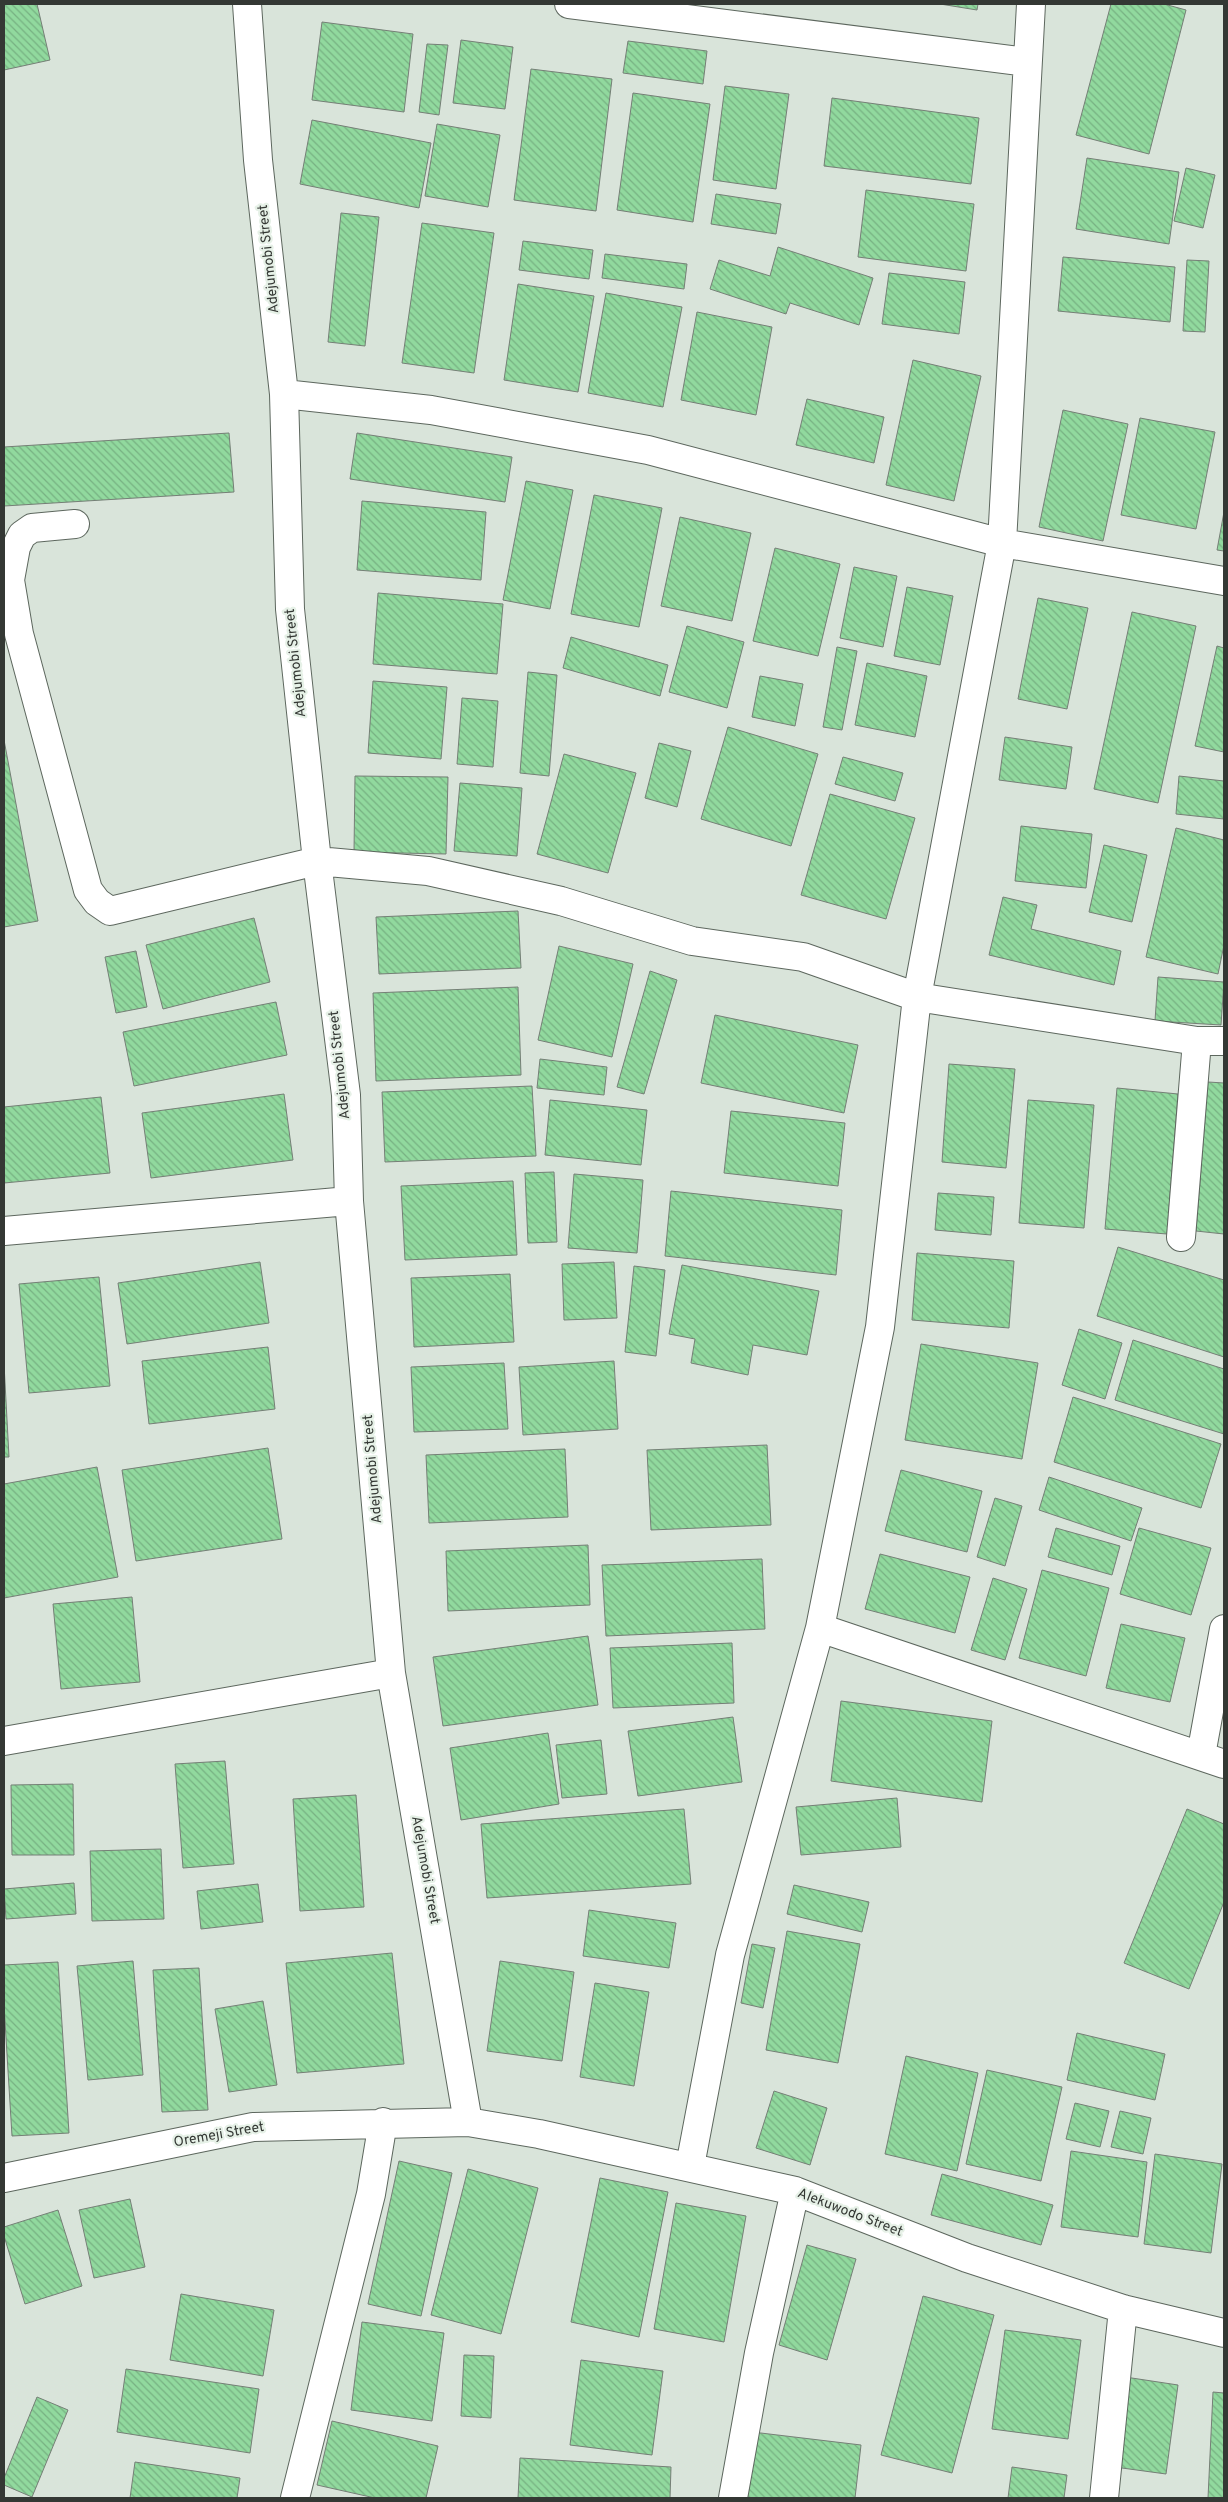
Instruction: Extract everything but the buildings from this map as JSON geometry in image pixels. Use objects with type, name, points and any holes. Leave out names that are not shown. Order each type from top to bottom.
[{"type":"street","name":"Adejumobi Street","points":[[246,4],[258,160],[284,394],[290,609],[317,861],[346,1095],[349,1201],[391,1673],[468,2122]]},
{"type":"street","points":[[569,4],[1026,62]]},
{"type":"street","points":[[690,2166],[730,1955],[820,1628],[880,1327],[917,997],[1002,543],[1026,62],[1031,4]]},
{"type":"street","points":[[284,394],[431,410],[648,450],[1002,543],[1224,581]]},
{"type":"street","points":[[76,524],[32,528],[22,535],[16,547],[10,580],[19,634],[88,890],[97,902],[110,911],[317,861],[428,872],[562,902],[692,941],[803,957],[917,997],[1197,1041],[1224,1041]]},
{"type":"street","points":[[1181,1237],[1197,1041]]},
{"type":"street","points":[[4,1231],[349,1201]]},
{"type":"street","points":[[820,1628],[1213,1760],[1224,1629]]},
{"type":"street","points":[[4,1741],[391,1673]]},
{"type":"street","points":[[295,2498],[371,2194],[383,2122]]},
{"type":"street","name":"Oremeji Street","points":[[4,2178],[253,2127],[383,2122],[468,2122]]},
{"type":"street","name":"Alekuwodo Street","points":[[468,2122],[540,2134],[795,2191],[966,2258],[1123,2309],[1224,2333]]},
{"type":"street","points":[[733,2498],[759,2353],[795,2191]]},
{"type":"street","points":[[1104,2498],[1123,2309]]}]
